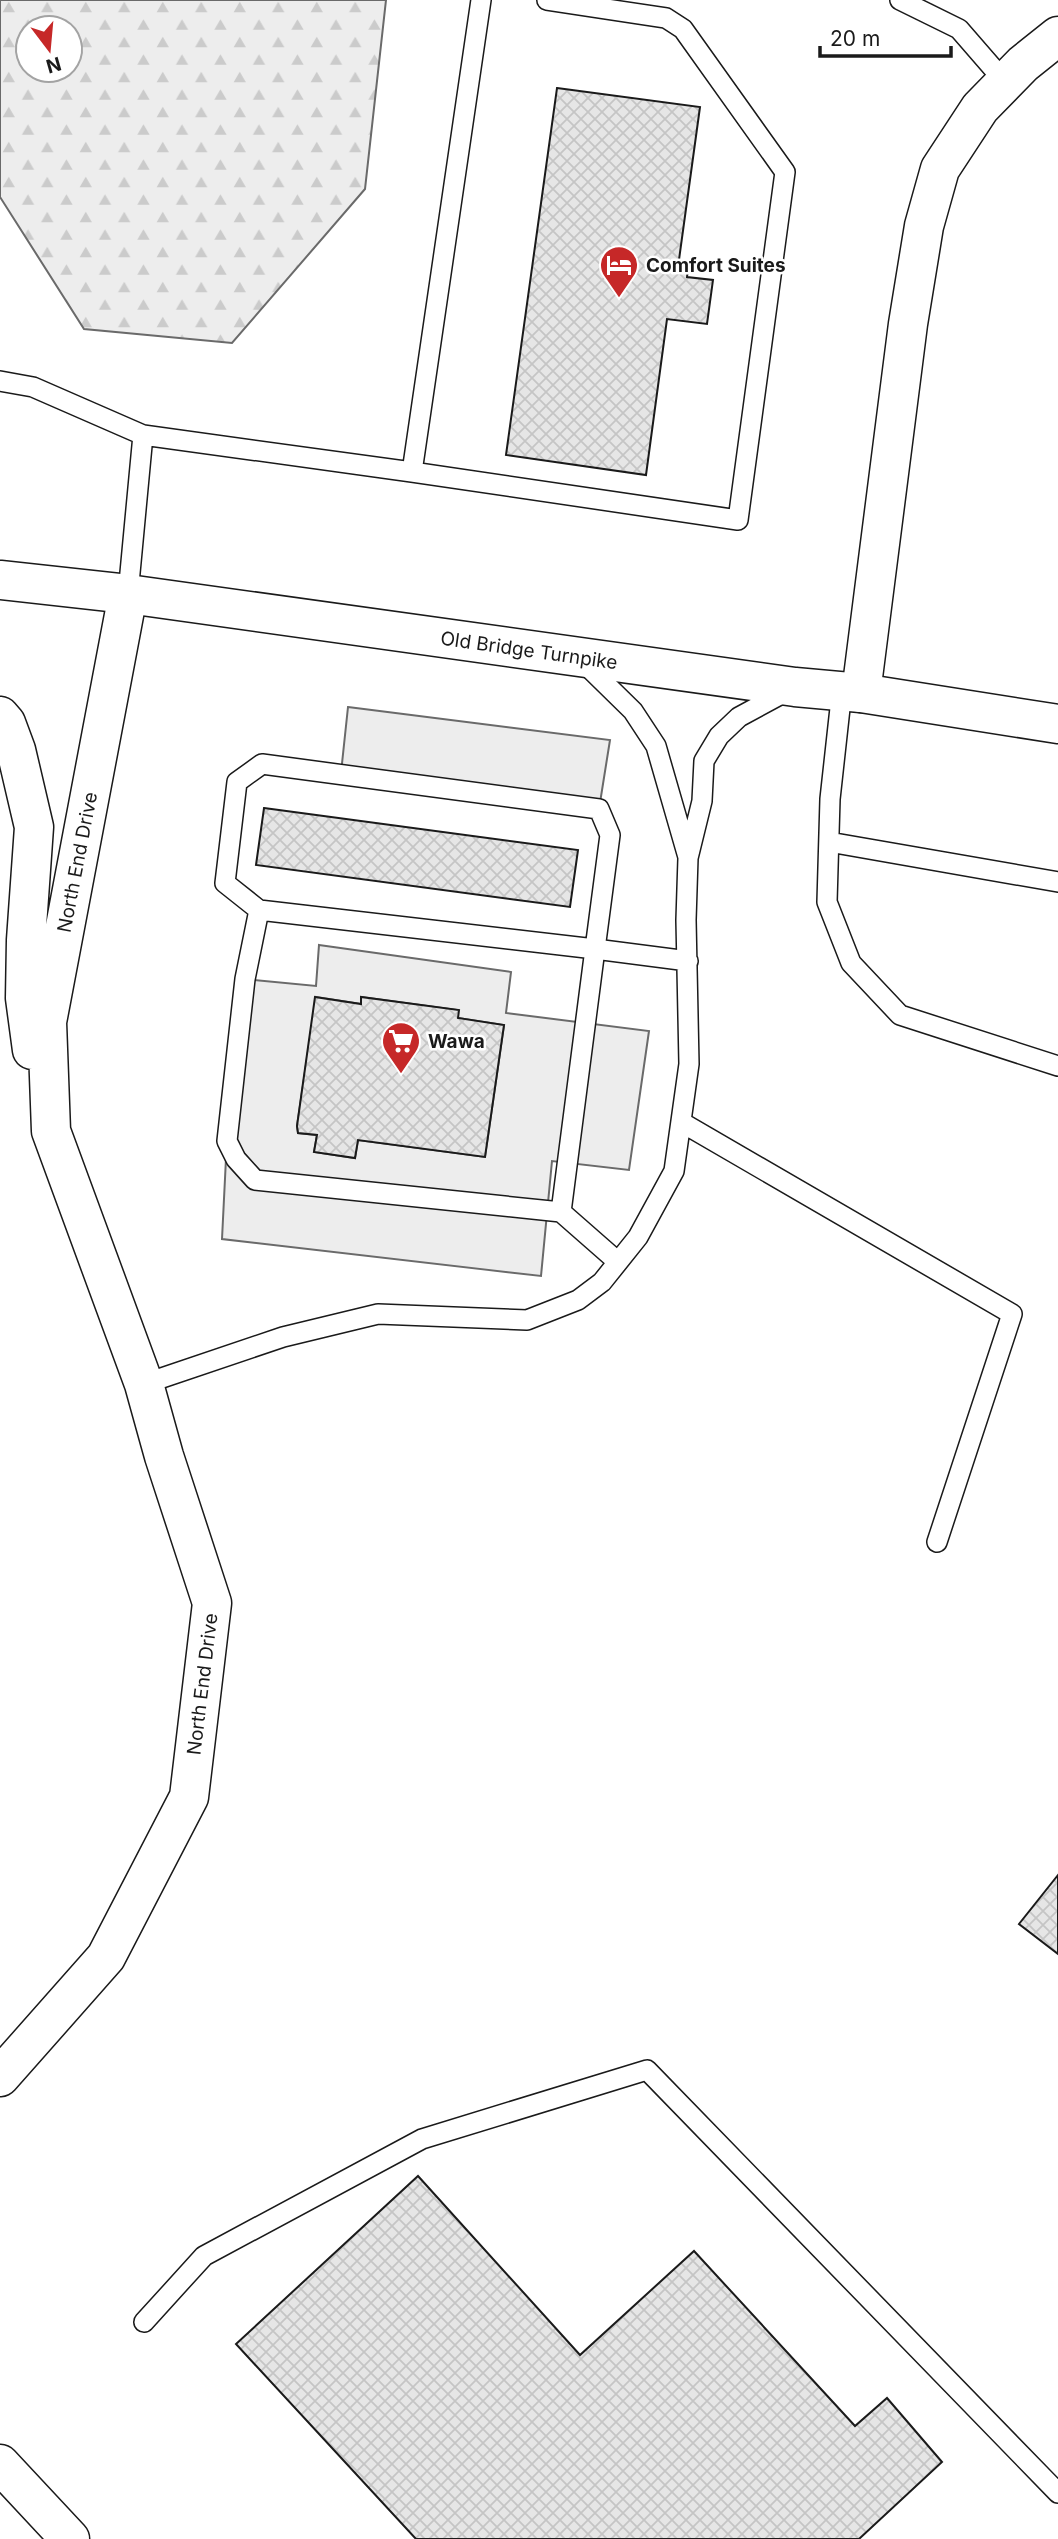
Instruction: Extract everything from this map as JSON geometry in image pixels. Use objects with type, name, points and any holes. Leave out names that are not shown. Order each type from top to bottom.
[{"type":"main road","points":[[852,692],[924,226],[940,169],[980,108],[1023,64],[1058,36]]},
{"type":"main road","name":"Old Bridge Turnpike","points":[[0,580],[128,594],[794,687],[852,692],[1058,724]]},
{"type":"main road","name":"North End Drive","points":[[51,1131],[47,1022],[128,594]]},
{"type":"main road","name":"North End Drive","points":[[0,716],[6,723],[16,750],[34,827],[25,998],[34,1063],[51,1131],[144,1384],[164,1456],[212,1603],[189,1797],[106,1957],[0,2077]]},
{"type":"main road","points":[[0,2464],[70,2539]]},
{"type":"lane","points":[[412,472],[481,0]]},
{"type":"lane","points":[[0,382],[33,387],[143,435],[738,520],[785,172],[683,29],[666,18],[547,0]]},
{"type":"lane","points":[[900,0],[959,29],[1005,82]]},
{"type":"lane","points":[[128,594],[143,435]]},
{"type":"lane","points":[[578,656],[633,711],[656,746],[688,858]]},
{"type":"lane","points":[[144,1384],[283,1337],[378,1314],[527,1320],[578,1300],[602,1282],[638,1237],[674,1171],[689,1064],[686,920],[688,858],[702,801],[704,761],[719,736],[739,717],[794,687]]},
{"type":"lane","points":[[852,692],[830,799],[827,902],[851,962],[900,1015],[1058,1066]]},
{"type":"lane","points":[[561,1212],[595,949],[610,835],[599,810],[262,764],[237,782],[225,883],[259,910],[595,949],[688,961]]},
{"type":"lane","points":[[829,842],[1058,882]]},
{"type":"lane","points":[[259,910],[249,951],[227,1141],[236,1159],[255,1181],[561,1212],[618,1262]]},
{"type":"lane","points":[[681,1122],[1012,1314],[937,1542]]},
{"type":"lane","points":[[144,2322],[204,2256],[422,2139],[647,2070],[1058,2493]]},
{"type":"shaded area","points":[[348,707],[610,740],[599,809],[341,773]]},
{"type":"shaded area","points":[[319,945],[511,972],[506,1013],[649,1031],[629,1170],[552,1161],[541,1276],[222,1239],[228,1118],[245,979],[316,986]],"holes":[[[316,997],[361,1004],[362,997],[458,1010],[458,1018],[504,1025],[485,1157],[358,1140],[355,1158],[314,1152],[317,1135],[298,1133]]]},
{"type":"green space","points":[[0,0],[386,0],[365,189],[232,343],[84,329],[0,197]]},
{"type":"building","name":"Comfort Suites","points":[[557,88],[700,107],[678,267],[688,269],[687,277],[713,280],[707,324],[667,319],[646,475],[506,455]]},
{"type":"building","points":[[264,808],[578,850],[570,907],[256,865]]},
{"type":"building","name":"Wawa","points":[[315,997],[361,1004],[361,997],[459,1010],[458,1018],[504,1025],[485,1157],[358,1140],[355,1158],[314,1152],[317,1135],[298,1133],[297,1126]]},
{"type":"building","points":[[1058,1875],[1058,1954],[1019,1924]]},
{"type":"building","points":[[418,2176],[580,2355],[694,2251],[855,2426],[887,2398],[942,2462],[859,2539],[416,2539],[236,2344]]},
{"type":"place","name":"Comfort Suites","points":[[619,299]]},
{"type":"place","name":"Wawa","points":[[401,1075]]}]
